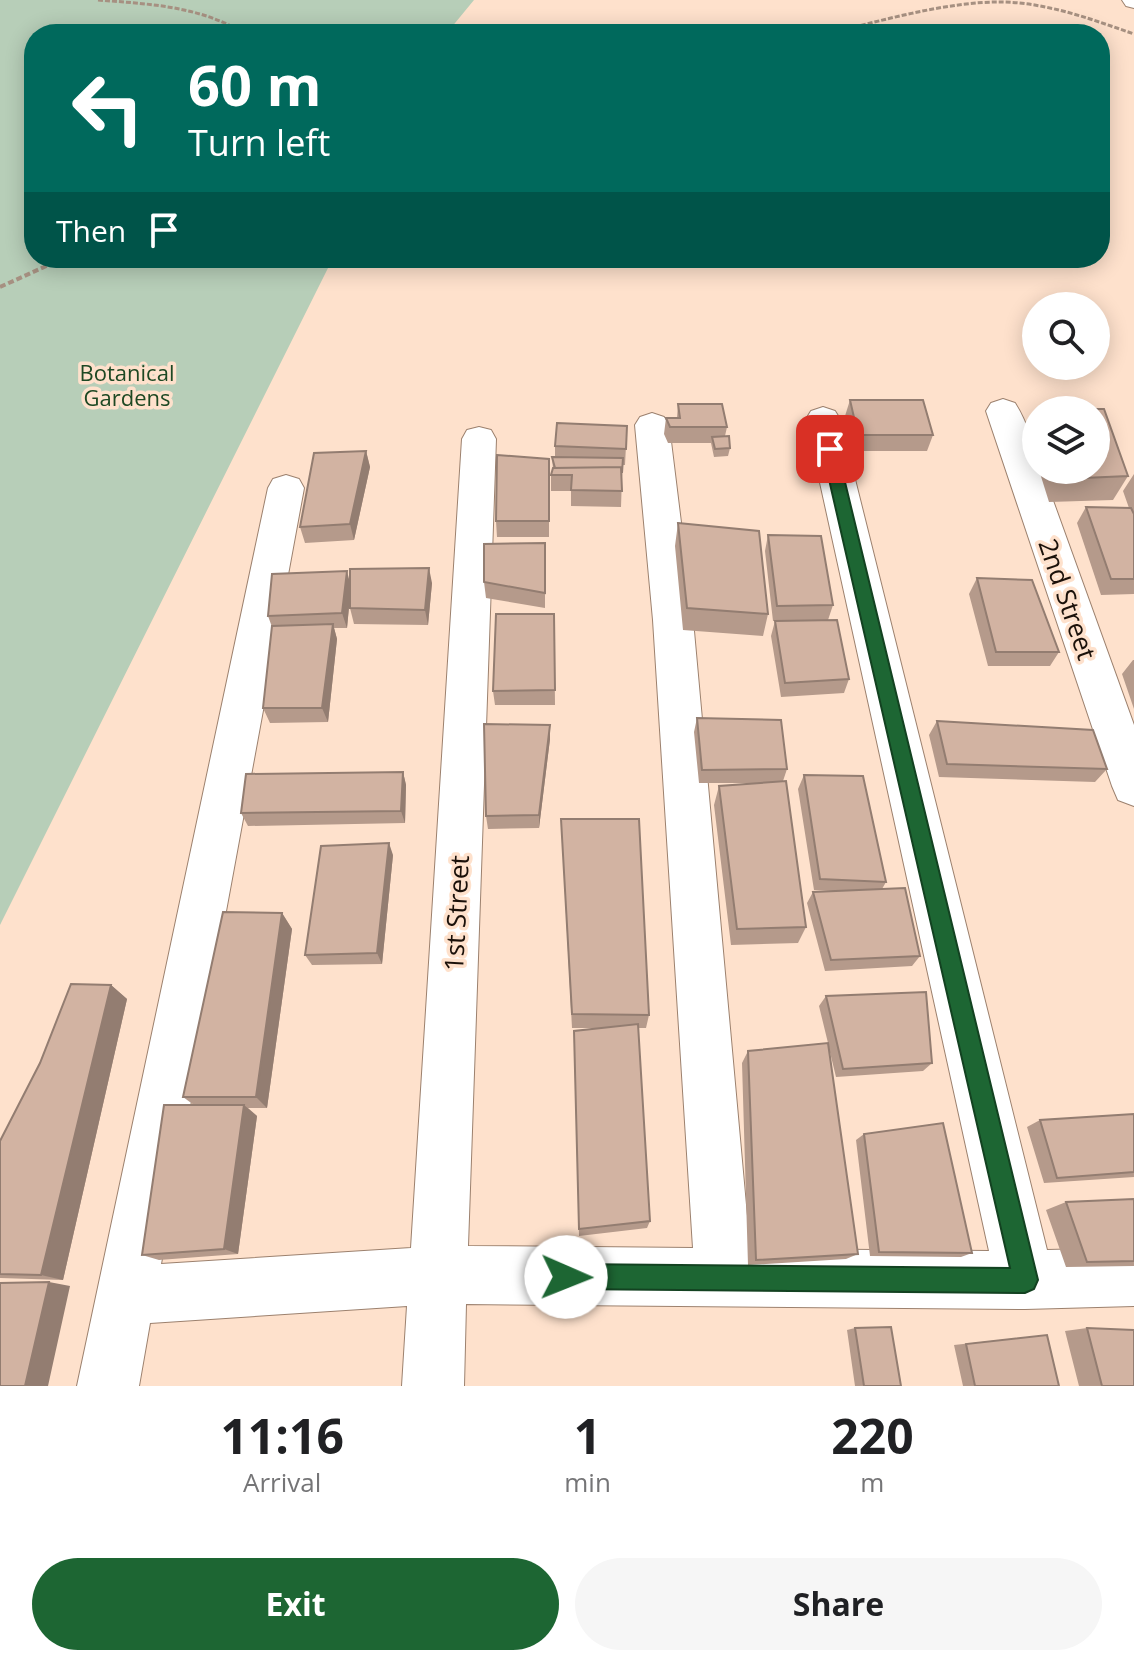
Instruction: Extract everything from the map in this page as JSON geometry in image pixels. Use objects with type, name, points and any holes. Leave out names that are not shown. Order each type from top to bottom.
[{"type":"street","name":"2nd Street","points":[[1003,411],[1134,786]]},
{"type":"street","points":[[823,419],[1025,1280]]},
{"type":"street","points":[[652,425],[673,620],[724,1279]]},
{"type":"street","name":"1st Street","points":[[433,1386],[479,439]]},
{"type":"street","points":[[108,1386],[286,488]]},
{"type":"street","points":[[127,1295],[439,1275],[1025,1280],[1134,1277]]},
{"type":"path","points":[[98,0],[137,2],[227,24]]},
{"type":"path","points":[[867,24],[914,12],[1002,2],[1072,12],[1106,24]]},
{"type":"path","points":[[1110,25],[1134,34]]},
{"type":"path","points":[[0,287],[42,268]]},
{"type":"green space","name":"Botanical Gardens","points":[[0,0],[474,0],[454,24],[24,24],[24,268],[328,268],[0,925]]},
{"type":"building","points":[[850,400],[923,400],[933,435],[858,435]]},
{"type":"building","points":[[678,404],[722,404],[727,427],[670,427],[666,418],[680,418]]},
{"type":"building","points":[[557,423],[627,426],[626,449],[555,446]]},
{"type":"building","points":[[1110,426],[1128,476],[1110,477]]},
{"type":"building","points":[[729,436],[730,448],[715,449],[712,437]]},
{"type":"building","points":[[366,451],[350,524],[300,527],[314,453]]},
{"type":"building","points":[[497,455],[549,459],[549,521],[496,521]]},
{"type":"building","points":[[552,457],[623,458],[622,473],[621,467],[555,468]]},
{"type":"building","points":[[621,467],[622,491],[571,490],[572,475],[551,475],[553,468]]},
{"type":"building","points":[[1086,507],[1131,508],[1134,514],[1134,579],[1111,579]]},
{"type":"building","points":[[678,523],[759,531],[768,614],[687,608]]},
{"type":"building","points":[[768,535],[821,536],[833,605],[777,606]]},
{"type":"building","points":[[545,543],[545,593],[484,582],[484,544]]},
{"type":"building","points":[[429,568],[425,610],[350,608],[350,569]]},
{"type":"building","points":[[347,571],[342,613],[268,616],[272,574]]},
{"type":"building","points":[[977,578],[1032,580],[1059,652],[996,652]]},
{"type":"building","points":[[496,614],[554,614],[555,690],[493,691]]},
{"type":"building","points":[[837,620],[849,679],[785,683],[775,621]]},
{"type":"building","points":[[333,624],[322,708],[263,708],[272,626]]},
{"type":"building","points":[[697,718],[781,720],[787,769],[702,770]]},
{"type":"building","points":[[937,721],[1093,730],[1107,769],[947,764]]},
{"type":"building","points":[[484,724],[550,725],[539,815],[486,816]]},
{"type":"building","points":[[403,772],[401,811],[241,813],[246,774]]},
{"type":"building","points":[[804,775],[863,776],[886,882],[820,879]]},
{"type":"building","points":[[786,781],[806,927],[737,929],[719,786]]},
{"type":"building","points":[[561,819],[639,819],[649,1015],[572,1014]]},
{"type":"building","points":[[389,843],[377,953],[305,955],[321,846]]},
{"type":"building","points":[[905,888],[920,956],[831,960],[813,892]]},
{"type":"building","points":[[223,912],[282,913],[256,1097],[183,1097]]},
{"type":"building","points":[[71,984],[111,985],[41,1275],[0,1274],[0,1141],[40,1063]]},
{"type":"building","points":[[926,992],[932,1063],[843,1069],[826,996]]},
{"type":"building","points":[[638,1024],[650,1221],[579,1229],[574,1031]]},
{"type":"building","points":[[828,1043],[858,1254],[756,1260],[748,1051]]},
{"type":"building","points":[[164,1105],[244,1105],[224,1249],[142,1255]]},
{"type":"building","points":[[1134,1114],[1134,1172],[1057,1178],[1040,1120]]},
{"type":"building","points":[[943,1123],[972,1253],[879,1252],[864,1134]]},
{"type":"building","points":[[1134,1199],[1134,1261],[1087,1262],[1066,1202]]},
{"type":"building","points":[[49,1282],[25,1386],[0,1386],[0,1283]]},
{"type":"building","points":[[891,1327],[901,1386],[864,1386],[855,1328]]},
{"type":"building","points":[[1087,1328],[1134,1330],[1134,1386],[1102,1386]]},
{"type":"building","points":[[1047,1335],[1059,1386],[975,1386],[966,1344]]},
{"type":"route","points":[[566,1277],[1025,1280],[830,449]]}]
